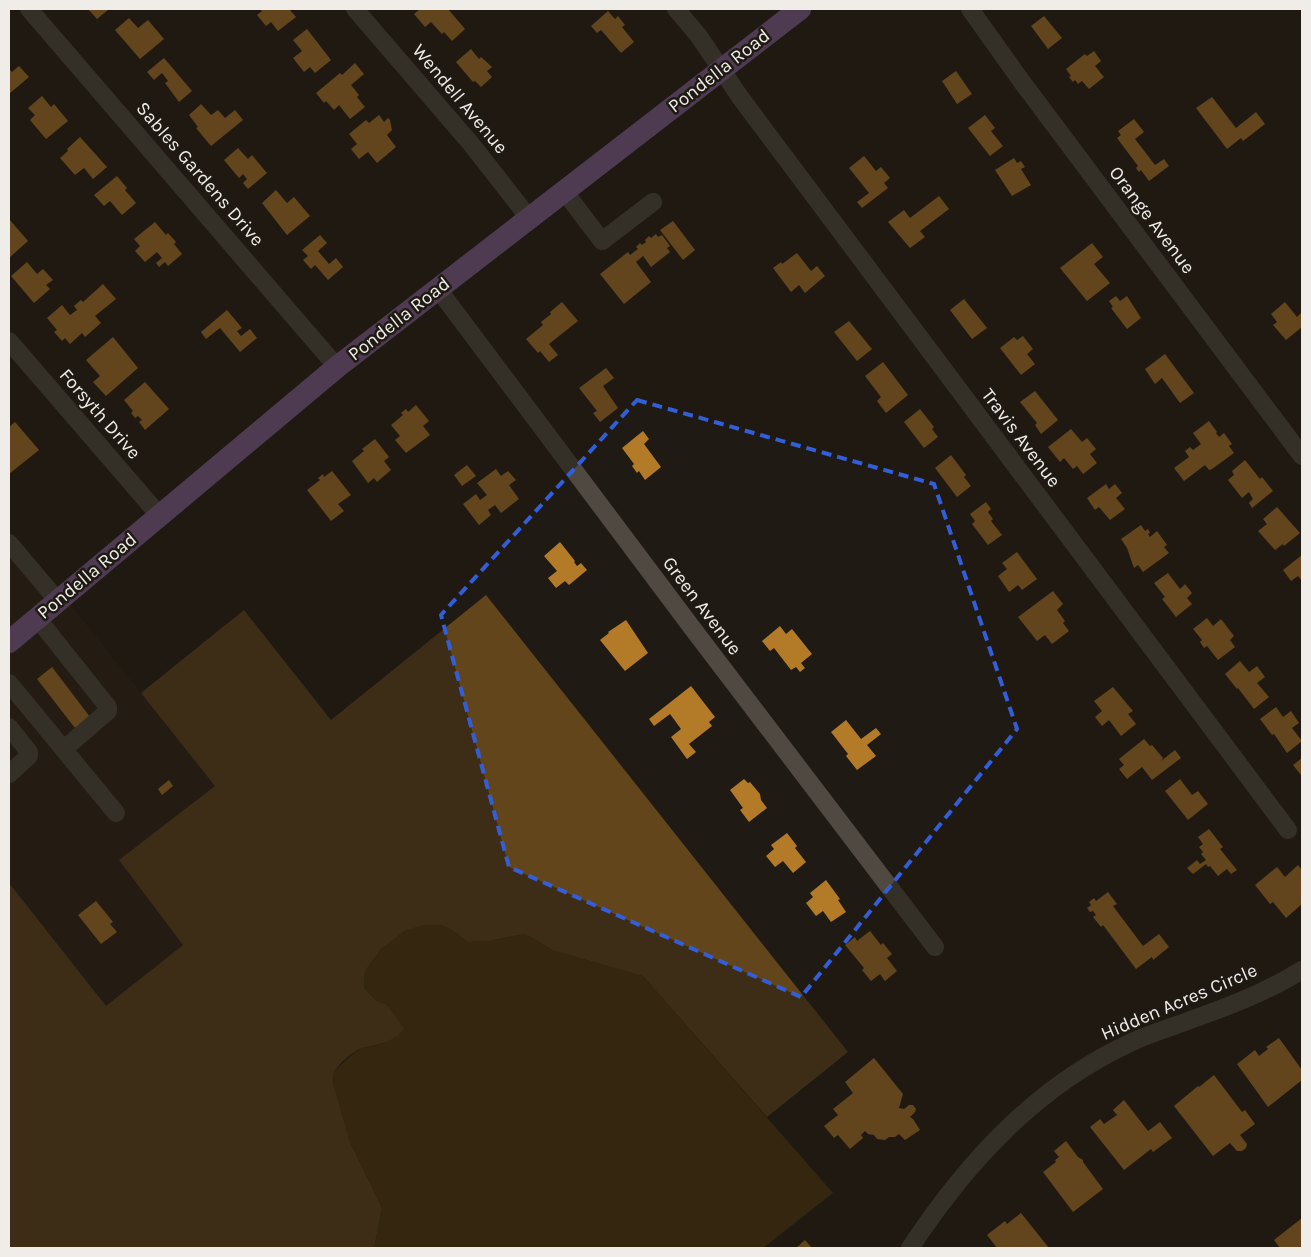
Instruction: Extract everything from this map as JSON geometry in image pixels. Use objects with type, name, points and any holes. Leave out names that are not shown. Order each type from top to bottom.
[{"type":"main road","name":"Pondella Road","points":[[9,642],[337,367],[800,9]]},
{"type":"street","name":"Sables Gardens Drive","points":[[30,9],[337,367]]},
{"type":"street","name":"Wendell Avenue","points":[[355,9],[472,145],[529,218]]},
{"type":"street","name":"Travis Avenue","points":[[676,9],[698,35],[746,105],[1288,830]]},
{"type":"street","name":"Orange Avenue","points":[[970,9],[1028,90],[1302,456]]},
{"type":"street","points":[[564,191],[602,241],[653,202]]},
{"type":"street","name":"Green Avenue","points":[[438,289],[681,614],[935,947]]},
{"type":"street","name":"Forsyth Drive","points":[[9,341],[159,515]]},
{"type":"street","points":[[9,543],[15,562],[58,601]]},
{"type":"street","points":[[37,618],[108,707],[108,711],[64,749]]},
{"type":"street","points":[[9,683],[116,813]]},
{"type":"street","points":[[9,774],[29,756],[29,752],[12,730],[36,717]]},
{"type":"street","name":"Hidden Acres Circle","points":[[910,1248],[965,1172],[1014,1121],[1057,1086],[1091,1064],[1132,1042],[1246,999],[1302,970]]},
{"type":"highlighted area","points":[[637,400],[934,484],[1017,729],[801,997],[509,867],[441,615]]},
{"type":"shaded area","points":[[9,531],[58,589],[9,630]]},
{"type":"shaded area","points":[[486,595],[848,1052],[767,1117],[643,976],[552,950],[524,934],[488,941],[468,942],[452,930],[441,925],[423,925],[405,931],[381,949],[365,971],[364,988],[378,1002],[386,1004],[404,1029],[390,1041],[354,1052],[334,1071],[333,1083],[350,1142],[382,1208],[374,1248],[9,1248],[9,883],[106,1006],[183,945],[119,860],[215,786],[141,693],[244,610],[331,720]]},
{"type":"shaded area","points":[[69,603],[215,786],[119,860],[183,945],[106,1006],[9,883],[9,654]]},
{"type":"shaded area","points":[[423,925],[441,925],[452,930],[468,942],[488,941],[524,934],[552,950],[643,976],[833,1193],[763,1248],[374,1248],[382,1208],[350,1142],[333,1083],[334,1071],[362,1048],[382,1044],[395,1038],[378,1002],[364,988],[365,971],[381,949],[405,931]]},
{"type":"building","points":[[88,9],[109,9],[97,19]]},
{"type":"building","points":[[260,9],[289,9],[296,17],[278,31],[271,22],[266,26],[257,15],[262,11]]},
{"type":"building","points":[[420,9],[448,9],[465,29],[452,41],[444,32],[442,34],[431,22],[425,27],[414,14]]},
{"type":"building","points":[[608,11],[615,19],[618,16],[625,25],[622,27],[634,42],[621,53],[601,30],[597,33],[591,26]]},
{"type":"building","points":[[1044,16],[1062,38],[1048,49],[1031,26]]},
{"type":"building","points":[[129,18],[138,28],[148,20],[164,39],[140,59],[115,30]]},
{"type":"building","points":[[307,29],[331,60],[315,73],[310,67],[304,72],[293,58],[302,51],[293,40]]},
{"type":"building","points":[[471,49],[479,59],[481,57],[492,67],[487,71],[492,77],[481,87],[475,81],[473,82],[456,62]]},
{"type":"building","points":[[1094,51],[1101,61],[1095,66],[1104,77],[1089,89],[1082,81],[1078,84],[1075,80],[1073,82],[1066,69],[1085,54],[1087,56]]},
{"type":"building","points":[[164,58],[192,91],[179,102],[165,83],[168,81],[162,73],[154,80],[147,72]]},
{"type":"building","points":[[355,63],[364,74],[351,85],[365,107],[350,119],[339,105],[334,110],[326,101],[324,103],[316,93],[340,73],[342,75]]},
{"type":"building","points":[[19,66],[29,77],[9,94],[9,69],[12,72]]},
{"type":"building","points":[[956,71],[972,94],[957,104],[942,81]]},
{"type":"building","points":[[42,96],[51,107],[54,104],[68,121],[46,139],[30,120],[35,115],[28,108]]},
{"type":"building","points":[[1212,97],[1236,128],[1256,112],[1265,124],[1243,141],[1241,138],[1227,149],[1196,108]]},
{"type":"building","points":[[201,104],[211,115],[218,110],[225,118],[235,110],[243,120],[211,146],[196,128],[198,127],[189,115]]},
{"type":"building","points":[[379,115],[384,122],[388,118],[390,120],[392,130],[387,135],[396,147],[377,163],[368,152],[359,159],[351,149],[357,144],[349,134],[366,120],[369,123]]},
{"type":"building","points":[[985,115],[995,128],[991,131],[1003,146],[990,156],[968,128]]},
{"type":"building","points":[[1134,119],[1144,132],[1135,139],[1155,165],[1164,159],[1169,166],[1149,181],[1141,170],[1139,172],[1136,168],[1138,166],[1117,138],[1121,135],[1118,131]]},
{"type":"building","points":[[80,137],[107,167],[93,179],[84,168],[75,175],[60,158]]},
{"type":"building","points":[[238,148],[248,159],[252,155],[267,173],[248,189],[243,183],[247,179],[243,174],[239,178],[224,160]]},
{"type":"building","points":[[864,156],[876,171],[881,167],[890,178],[884,183],[888,188],[862,208],[857,202],[869,193],[849,168]]},
{"type":"building","points":[[1014,158],[1017,163],[1021,161],[1025,167],[1021,169],[1031,185],[1012,196],[995,170]]},
{"type":"building","points":[[117,176],[127,188],[125,190],[136,203],[122,215],[110,201],[104,206],[94,195]]},
{"type":"building","points":[[276,190],[287,203],[294,197],[310,216],[287,235],[262,203]]},
{"type":"building","points":[[939,196],[949,209],[920,231],[925,237],[910,248],[888,222],[904,210],[910,218]]},
{"type":"building","points":[[9,219],[28,241],[9,258]]},
{"type":"building","points":[[673,221],[695,250],[683,260],[660,230]]},
{"type":"building","points":[[155,222],[166,235],[168,233],[176,242],[174,244],[182,254],[168,266],[165,262],[159,267],[156,263],[162,258],[157,252],[145,262],[135,251],[140,246],[134,239]]},
{"type":"building","points":[[656,234],[658,237],[662,235],[670,246],[667,248],[670,252],[651,267],[643,256],[636,262],[651,282],[624,304],[600,274],[628,252],[630,255],[638,249],[636,247],[640,243],[642,245],[646,242],[645,240],[649,236],[651,238]]},
{"type":"building","points":[[320,235],[327,243],[318,251],[329,264],[336,258],[343,267],[328,280],[315,265],[311,269],[303,260],[308,256],[302,250]]},
{"type":"building","points":[[1092,243],[1103,257],[1094,264],[1110,283],[1087,301],[1060,268]]},
{"type":"building","points":[[797,253],[811,271],[817,266],[825,276],[805,293],[799,285],[791,292],[773,268]]},
{"type":"building","points":[[27,262],[37,274],[43,269],[53,280],[46,285],[50,289],[34,303],[11,276]]},
{"type":"building","points":[[103,284],[116,299],[95,316],[101,323],[85,337],[82,333],[70,344],[65,338],[62,341],[54,332],[57,330],[47,318],[62,305],[70,315],[77,310],[74,306],[81,300],[83,302]]},
{"type":"building","points":[[1116,296],[1120,301],[1127,296],[1141,318],[1127,329],[1111,308],[1113,307],[1109,301]]},
{"type":"building","points":[[964,299],[987,328],[972,339],[950,310]]},
{"type":"building","points":[[562,302],[578,321],[549,344],[558,355],[549,362],[526,339],[543,325],[541,322]]},
{"type":"building","points":[[1285,302],[1297,317],[1302,312],[1302,327],[1286,340],[1273,325],[1277,322],[1271,314]]},
{"type":"building","points":[[227,310],[242,328],[237,331],[241,336],[250,329],[257,338],[240,352],[220,328],[206,339],[201,332]]},
{"type":"building","points":[[849,321],[872,349],[857,361],[834,332]]},
{"type":"building","points":[[1023,336],[1033,349],[1027,354],[1035,364],[1021,375],[1000,348],[1014,337],[1017,340]]},
{"type":"building","points":[[113,337],[138,368],[106,396],[93,382],[100,376],[86,360]]},
{"type":"building","points":[[1165,354],[1194,393],[1180,403],[1162,378],[1155,384],[1145,369]]},
{"type":"building","points":[[883,362],[908,395],[886,413],[877,401],[881,397],[865,376]]},
{"type":"building","points":[[606,368],[614,378],[603,386],[618,408],[600,422],[593,413],[597,411],[579,388]]},
{"type":"building","points":[[145,382],[169,409],[145,430],[139,422],[142,420],[138,416],[135,418],[131,413],[133,411],[124,400]]},
{"type":"building","points":[[1035,391],[1058,420],[1041,434],[1035,425],[1037,423],[1020,402]]},
{"type":"building","points":[[416,405],[429,421],[423,426],[430,435],[406,453],[395,440],[400,436],[391,425],[403,415],[401,413],[406,409],[408,412]]},
{"type":"building","points":[[920,409],[934,427],[932,429],[938,437],[924,448],[904,422]]},
{"type":"building","points":[[1209,421],[1219,437],[1224,433],[1232,444],[1229,446],[1234,453],[1212,469],[1209,470],[1205,465],[1184,481],[1174,468],[1189,457],[1185,451],[1190,447],[1193,450],[1201,444],[1193,433]]},
{"type":"building","points":[[15,422],[39,450],[9,474],[9,427]]},
{"type":"building","points":[[1071,429],[1082,442],[1087,438],[1096,449],[1090,454],[1097,463],[1083,474],[1077,466],[1073,469],[1064,458],[1060,462],[1048,447]]},
{"type":"building","points":[[643,431],[649,439],[644,444],[661,467],[645,480],[639,471],[637,473],[632,466],[634,464],[622,448]]},
{"type":"building","points":[[375,439],[389,457],[384,461],[391,470],[377,482],[374,478],[368,483],[352,461],[364,451],[362,449]]},
{"type":"building","points":[[951,455],[966,475],[964,477],[971,486],[957,497],[935,468]]},
{"type":"building","points":[[1245,460],[1260,479],[1262,477],[1273,491],[1252,508],[1249,503],[1253,499],[1249,492],[1242,498],[1228,480],[1234,475],[1232,471]]},
{"type":"building","points":[[467,465],[476,476],[462,486],[454,475]]},
{"type":"building","points":[[496,469],[501,476],[508,471],[516,480],[509,485],[519,499],[501,513],[495,505],[488,510],[491,515],[479,525],[463,504],[476,494],[480,500],[487,495],[477,483]]},
{"type":"building","points":[[332,471],[351,495],[338,504],[344,511],[331,521],[307,490],[320,480],[318,478],[323,474],[324,477]]},
{"type":"building","points":[[1106,484],[1109,489],[1115,484],[1122,493],[1116,498],[1125,509],[1110,520],[1099,507],[1095,510],[1087,498]]},
{"type":"building","points":[[986,502],[991,509],[988,512],[993,519],[991,521],[1002,535],[988,545],[972,524],[975,521],[970,514]]},
{"type":"building","points":[[1277,507],[1300,533],[1284,546],[1283,544],[1275,550],[1258,531],[1267,524],[1263,519]]},
{"type":"building","points":[[1141,525],[1145,531],[1148,529],[1150,537],[1157,531],[1167,545],[1164,547],[1169,553],[1143,572],[1138,565],[1134,568],[1127,548],[1121,539]]},
{"type":"building","points":[[560,542],[577,566],[581,563],[587,570],[569,585],[565,581],[556,588],[548,578],[557,571],[544,556]]},
{"type":"building","points":[[1017,552],[1037,579],[1022,590],[1018,585],[1009,592],[998,576],[1007,569],[1002,563]]},
{"type":"building","points":[[1302,555],[1302,581],[1298,576],[1291,581],[1283,570]]},
{"type":"building","points":[[1168,573],[1180,589],[1185,584],[1192,593],[1187,598],[1192,604],[1176,617],[1162,599],[1165,597],[1154,583]]},
{"type":"building","points":[[1053,591],[1063,604],[1057,610],[1069,631],[1052,644],[1045,635],[1037,641],[1018,617]]},
{"type":"building","points":[[1207,618],[1213,626],[1221,619],[1234,636],[1230,640],[1235,647],[1218,660],[1207,646],[1204,648],[1200,642],[1202,640],[1193,629]]},
{"type":"building","points":[[626,620],[648,653],[625,671],[600,640]]},
{"type":"building","points":[[780,626],[786,634],[792,629],[812,654],[801,663],[805,668],[800,672],[796,667],[791,670],[774,648],[770,651],[762,641]]},
{"type":"building","points":[[1240,661],[1249,672],[1257,666],[1265,677],[1257,683],[1269,697],[1254,709],[1225,674]]},
{"type":"building","points":[[52,667],[90,717],[75,728],[37,679]]},
{"type":"building","points":[[691,686],[715,717],[709,722],[712,726],[689,744],[696,752],[687,759],[671,737],[681,729],[670,714],[654,726],[649,719]]},
{"type":"building","points":[[1113,687],[1133,711],[1128,714],[1136,724],[1121,736],[1109,720],[1102,726],[1095,717],[1102,711],[1094,701]]},
{"type":"building","points":[[1276,707],[1283,717],[1291,711],[1299,723],[1292,728],[1302,741],[1287,753],[1274,734],[1272,735],[1260,719]]},
{"type":"building","points":[[846,720],[861,739],[876,728],[881,734],[867,745],[876,756],[857,770],[846,756],[848,754],[831,732]]},
{"type":"building","points":[[1144,739],[1163,758],[1161,761],[1175,750],[1181,758],[1152,780],[1142,767],[1127,779],[1119,769],[1124,765],[1119,759]]},
{"type":"building","points":[[1302,758],[1302,774],[1301,775],[1293,765]]},
{"type":"building","points":[[744,779],[748,783],[750,782],[760,794],[761,800],[767,808],[749,822],[740,810],[743,808],[730,790]]},
{"type":"building","points":[[1180,779],[1192,795],[1198,791],[1208,804],[1188,820],[1165,791]]},
{"type":"building","points":[[169,780],[173,786],[162,795],[158,789]]},
{"type":"building","points":[[1209,829],[1223,847],[1220,849],[1237,870],[1231,874],[1227,869],[1218,876],[1206,864],[1193,874],[1187,868],[1197,860],[1200,864],[1206,860],[1201,854],[1203,852],[1199,847],[1203,844],[1198,837]]},
{"type":"building","points":[[787,833],[797,846],[795,848],[806,862],[793,873],[783,861],[775,867],[766,856],[774,849],[771,845]]},
{"type":"building","points":[[1298,865],[1302,870],[1302,904],[1286,918],[1273,902],[1270,904],[1255,885],[1277,867],[1285,877]]},
{"type":"building","points":[[826,880],[840,899],[838,900],[846,912],[831,922],[823,911],[816,916],[806,903],[813,897],[810,893]]},
{"type":"building","points":[[1108,892],[1117,904],[1113,906],[1143,946],[1159,934],[1169,947],[1153,960],[1152,957],[1136,969],[1103,925],[1101,927],[1093,917],[1096,915],[1093,911],[1090,912],[1087,908],[1091,905],[1089,902],[1094,898],[1096,901]]},
{"type":"building","points":[[96,901],[113,922],[110,924],[117,932],[101,944],[78,915]]},
{"type":"building","points":[[870,931],[881,945],[883,943],[892,954],[887,958],[897,971],[885,981],[880,974],[871,981],[862,970],[864,968],[845,945],[855,937],[857,941]]},
{"type":"building","points":[[1279,1038],[1302,1070],[1302,1080],[1268,1107],[1237,1064],[1255,1050],[1259,1056],[1268,1049],[1266,1047]]},
{"type":"building","points":[[874,1058],[903,1094],[899,1108],[904,1109],[909,1105],[913,1105],[916,1109],[910,1117],[920,1130],[905,1140],[899,1134],[885,1140],[877,1139],[874,1135],[868,1134],[865,1131],[861,1135],[863,1138],[850,1149],[838,1135],[834,1138],[824,1126],[838,1115],[833,1109],[853,1093],[845,1082]]},
{"type":"building","points":[[1214,1075],[1242,1112],[1245,1110],[1255,1124],[1240,1135],[1247,1144],[1246,1148],[1242,1151],[1237,1151],[1230,1143],[1213,1156],[1174,1106]]},
{"type":"building","points":[[1124,1100],[1148,1131],[1160,1122],[1172,1138],[1153,1152],[1151,1149],[1124,1170],[1090,1127],[1100,1119],[1104,1124],[1117,1115],[1113,1110]]},
{"type":"building","points":[[1066,1141],[1078,1157],[1083,1160],[1103,1189],[1073,1212],[1043,1172],[1056,1162],[1055,1160],[1059,1157],[1054,1151]]},
{"type":"building","points":[[1021,1213],[1049,1248],[997,1248],[987,1235],[1005,1221],[1007,1224]]},
{"type":"building","points":[[1302,1218],[1302,1248],[1280,1248],[1274,1240]]},
{"type":"building","points":[[805,1240],[812,1248],[796,1248]]}]
